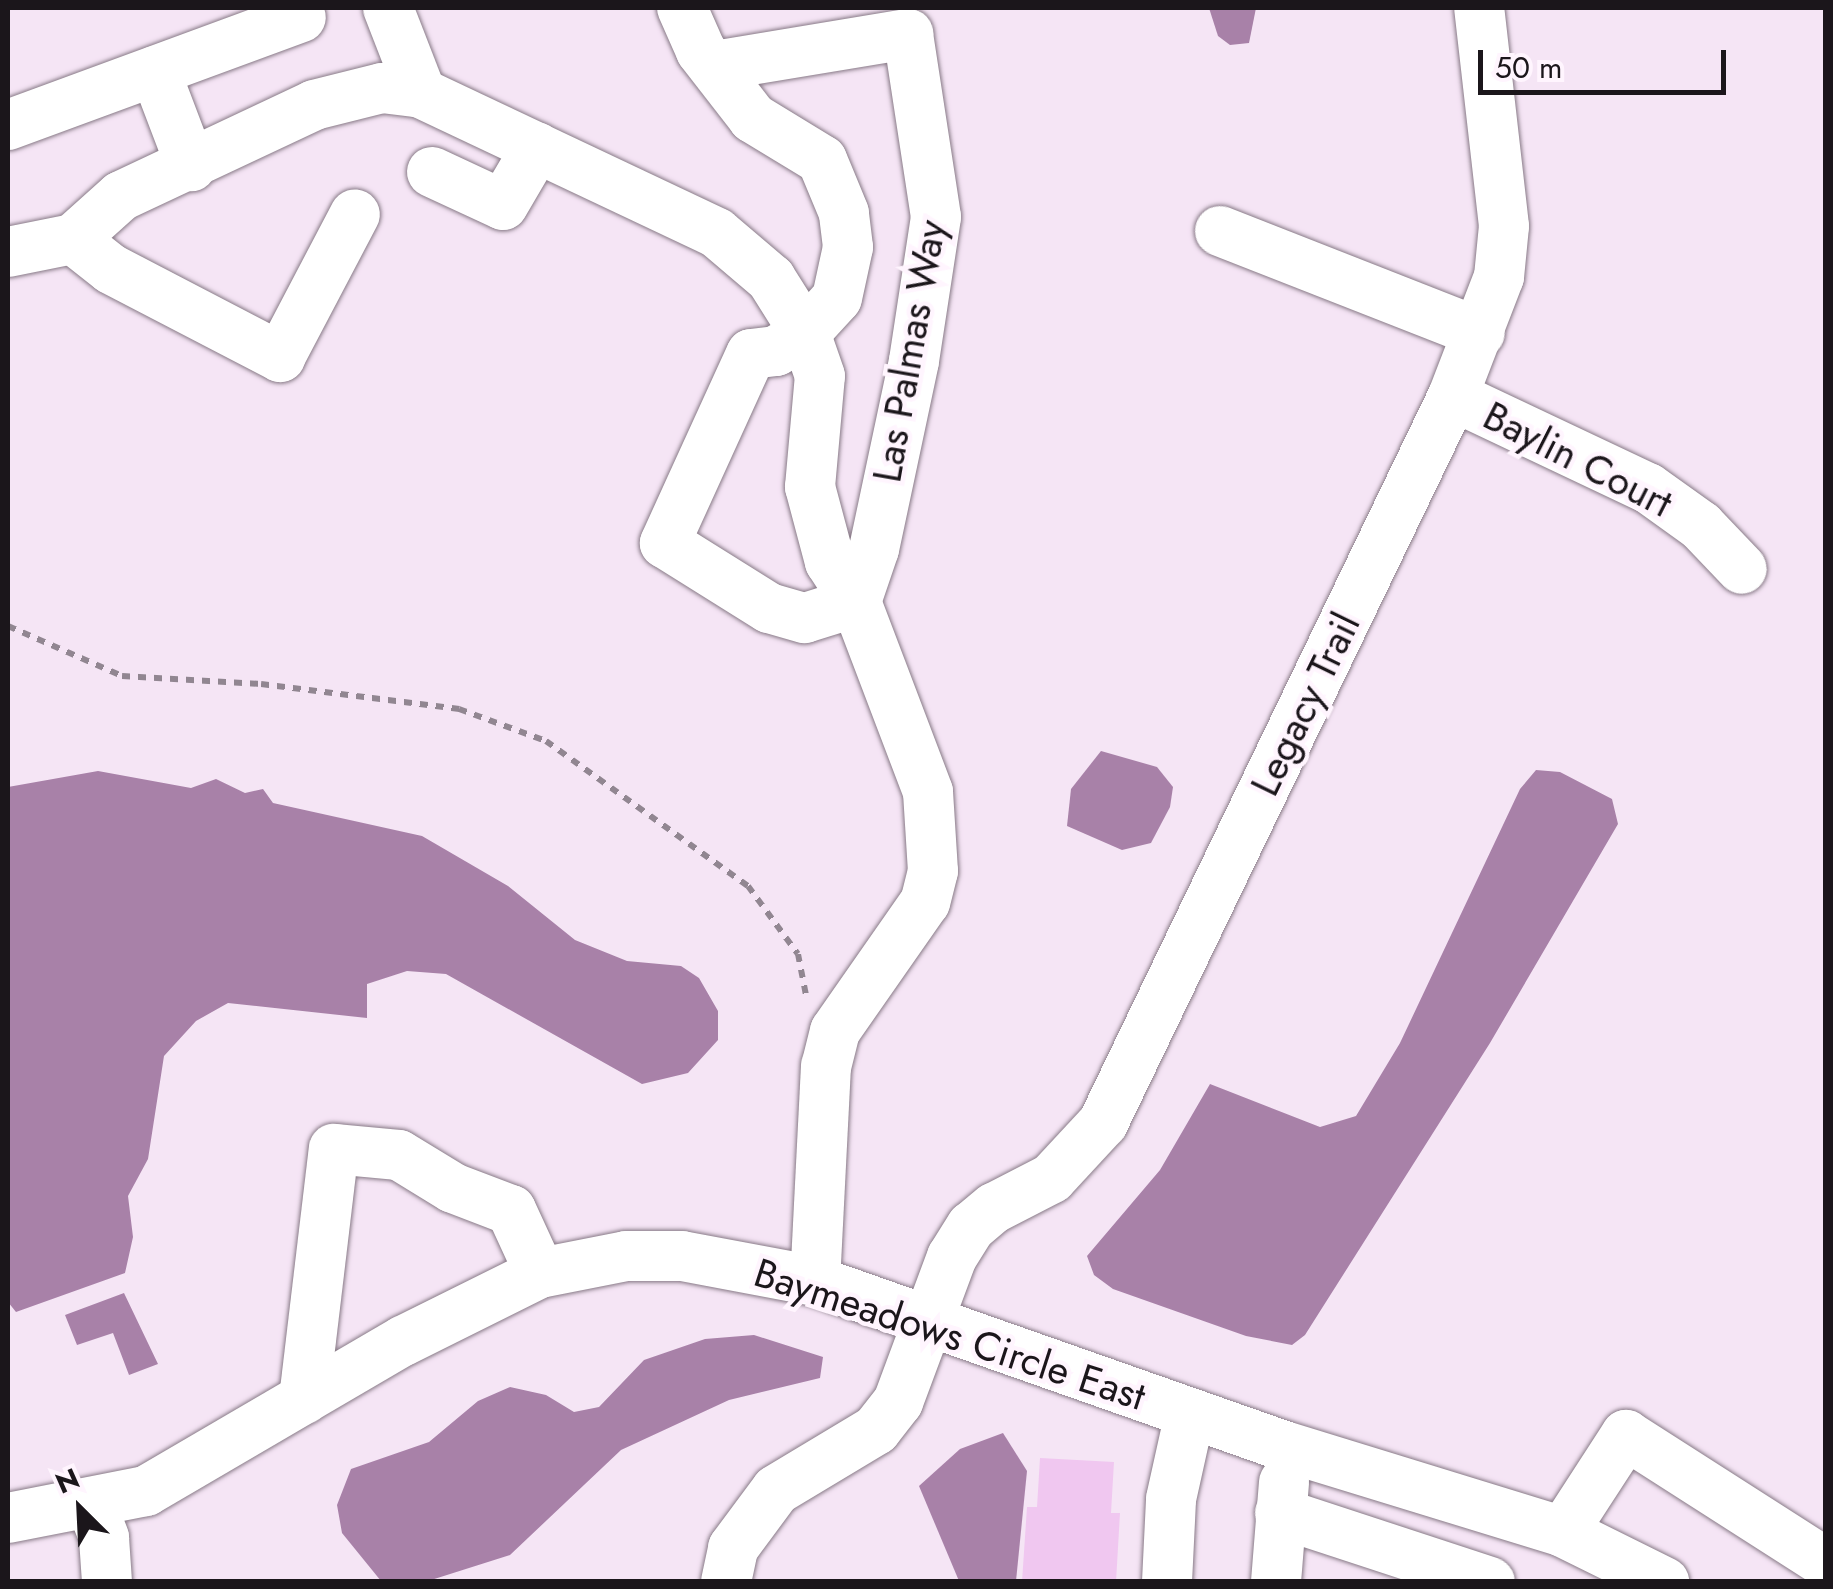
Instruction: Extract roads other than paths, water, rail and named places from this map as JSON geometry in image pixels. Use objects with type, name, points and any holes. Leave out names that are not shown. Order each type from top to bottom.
[{"type":"street","points":[[388,8],[421,93]]},
{"type":"street","points":[[682,8],[714,66]]},
{"type":"street","name":"Legacy Trail","points":[[726,1582],[732,1548],[776,1490],[876,1430],[898,1402],[928,1322],[971,1228],[994,1208],[1052,1178],[1104,1123],[1453,396],[1499,277],[1504,226],[1479,8]]},
{"type":"street","points":[[8,125],[301,17]]},
{"type":"street","name":"Las Palmas Way","points":[[805,333],[837,298],[848,247],[840,198],[822,160],[753,118],[714,66],[908,34],[936,217],[914,361],[874,549],[856,602]]},
{"type":"street","points":[[155,71],[192,166]]},
{"type":"street","name":"Las Palmas Way","points":[[73,239],[121,196],[349,93],[421,93],[744,250],[805,333],[820,376],[810,487],[830,562],[856,602],[928,792],[933,870],[925,902],[835,1032],[826,1066],[815,1281]]},
{"type":"street","points":[[432,172],[503,206],[538,147]]},
{"type":"street","points":[[8,252],[73,239],[111,269],[280,358],[354,214]]},
{"type":"street","points":[[1220,231],[1480,333]]},
{"type":"street","points":[[805,333],[776,351],[751,354],[665,543],[769,608],[804,618],[856,602]]},
{"type":"street","name":"Baylin Court","points":[[1453,396],[1648,488],[1701,526],[1742,569]]},
{"type":"street","points":[[304,1399],[334,1149],[399,1155],[453,1188],[510,1210],[540,1273]]},
{"type":"street","name":"Baymeadows Circle East","points":[[8,1518],[92,1506],[172,1479],[304,1399],[540,1273],[626,1256],[682,1256],[815,1281],[1287,1447],[1563,1532],[1664,1582]]},
{"type":"street","points":[[1167,1582],[1172,1499],[1190,1413]]},
{"type":"street","points":[[1563,1532],[1626,1435],[1826,1563]]},
{"type":"street","points":[[1276,1582],[1287,1447]]},
{"type":"street","points":[[92,1506],[104,1538],[107,1582]]},
{"type":"street","points":[[1280,1513],[1490,1582]]}]
